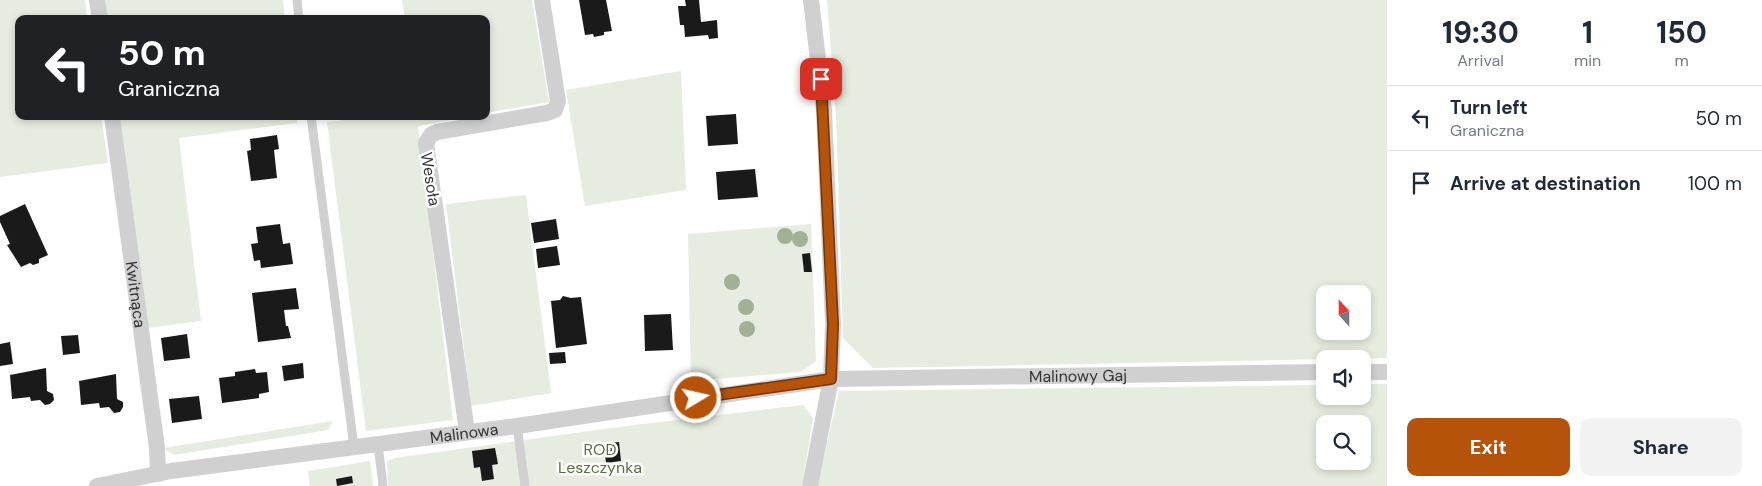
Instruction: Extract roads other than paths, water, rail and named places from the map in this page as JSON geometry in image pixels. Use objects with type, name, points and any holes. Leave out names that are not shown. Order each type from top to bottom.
[{"type":"street","points":[[97,0],[99,15]]},
{"type":"street","name":"Wesoła","points":[[467,432],[426,143],[431,135],[437,132],[555,110],[558,101],[542,0]]},
{"type":"street","points":[[810,486],[831,379],[833,324],[824,111],[811,0]]},
{"type":"street","name":"Kwitnąca","points":[[113,120],[157,448],[158,474]]},
{"type":"street","name":"Malinowy Gaj","points":[[831,379],[1316,372]]},
{"type":"street","points":[[1371,372],[1387,372]]},
{"type":"street","name":"Malinowa","points":[[97,486],[158,474],[517,426],[831,379]]},
{"type":"lane","points":[[296,0],[298,15]]},
{"type":"lane","points":[[312,120],[354,447]]},
{"type":"lane","points":[[517,426],[525,486]]},
{"type":"lane","points":[[378,444],[383,486]]},
{"type":"park label","name":"ROD Leszczynka","points":[[600,458]]}]
